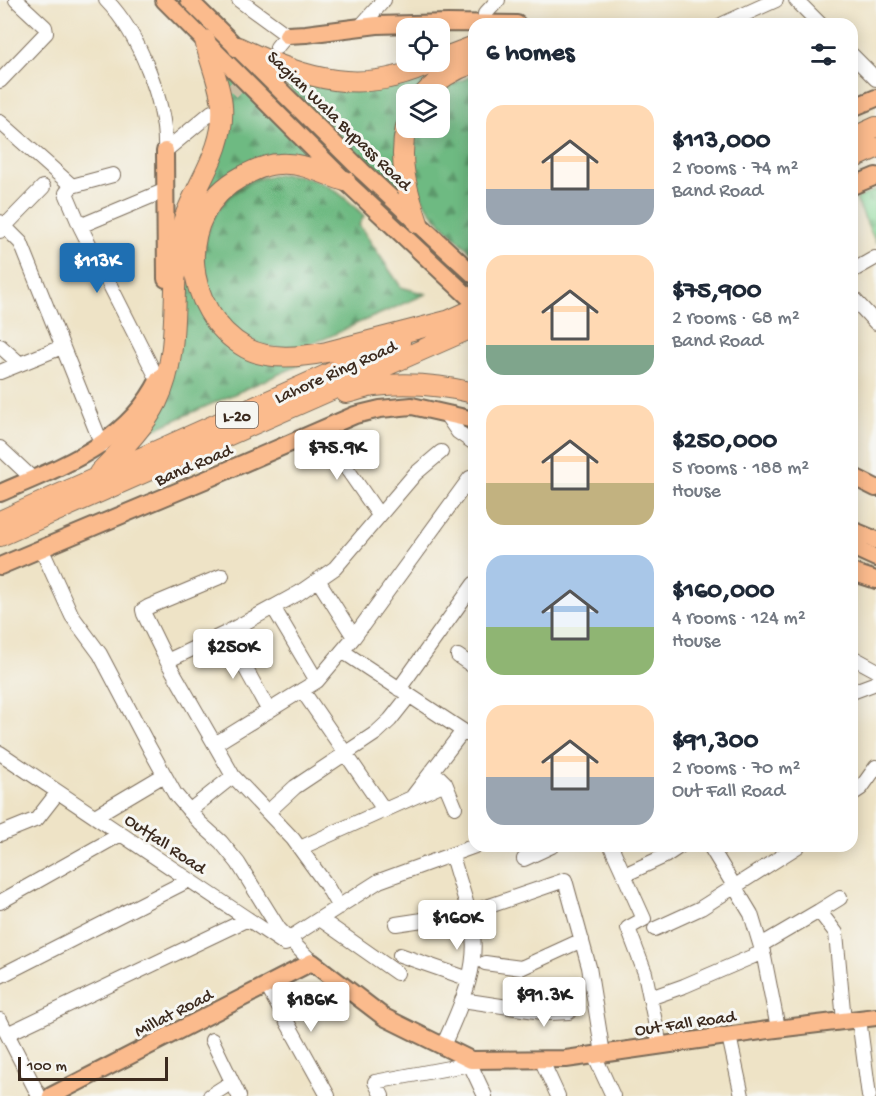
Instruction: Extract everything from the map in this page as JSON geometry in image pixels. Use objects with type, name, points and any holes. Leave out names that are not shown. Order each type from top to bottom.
[{"type":"highway","points":[[94,480],[120,451],[156,404],[168,373],[175,313],[178,243],[186,212],[213,158],[222,124],[220,97],[205,40]]},
{"type":"highway","points":[[238,47],[282,67],[317,78],[339,81],[380,80],[410,72]]},
{"type":"highway","points":[[450,55],[468,48]]},
{"type":"highway","points":[[433,84],[451,72],[468,65]]},
{"type":"highway","points":[[858,133],[875,135]]},
{"type":"highway","points":[[858,137],[875,135]]},
{"type":"highway","points":[[858,153],[875,135]]},
{"type":"highway","points":[[403,138],[402,167],[418,223]]},
{"type":"highway","points":[[345,181],[301,164],[278,164],[254,170],[232,182],[218,194],[206,212],[199,230],[194,250],[193,268],[196,287],[213,318],[246,348],[266,355],[292,356],[309,356],[327,352],[451,320]]},
{"type":"highway","name":"Lahore Ring Road","points":[[0,521],[468,312]]},
{"type":"highway","name":"Lahore Ring Road","points":[[0,536],[468,330]]},
{"type":"highway","points":[[306,400],[372,386],[425,385],[468,392]]},
{"type":"main road","name":"Sagian Wala Bypass Road","points":[[164,0],[345,181],[468,296]]},
{"type":"main road","name":"Sagian Wala Bypass Road","points":[[189,0],[362,171],[468,269]]},
{"type":"main road","points":[[282,41],[306,34],[361,26],[468,23]]},
{"type":"main road","points":[[858,106],[876,98]]},
{"type":"main road","points":[[0,493],[102,445],[134,416],[158,381],[165,353],[165,151]]},
{"type":"main road","points":[[858,184],[876,176]]},
{"type":"main road","name":"Band Road","points":[[0,566],[355,415],[380,409],[412,406],[468,419]]},
{"type":"main road","points":[[858,479],[876,488]]},
{"type":"main road","points":[[858,532],[876,540]]},
{"type":"main road","points":[[858,550],[876,558]]},
{"type":"main road","points":[[858,574],[876,580]]},
{"type":"main road","name":"Out Fall Road","points":[[312,962],[384,1017],[471,1062],[566,1059],[860,1019]]},
{"type":"main road","name":"Millat Road","points":[[51,1096],[312,962]]},
{"type":"street","points":[[0,81],[46,33],[45,27],[16,0]]},
{"type":"street","points":[[106,0],[118,12],[137,47],[158,95],[165,151]]},
{"type":"street","points":[[239,0],[257,5],[282,41]]},
{"type":"street","points":[[361,26],[384,0]]},
{"type":"street","points":[[484,18],[498,0]]},
{"type":"street","points":[[736,18],[776,0]]},
{"type":"street","points":[[796,0],[814,18]]},
{"type":"street","points":[[858,61],[876,79]]},
{"type":"street","points":[[165,151],[212,112]]},
{"type":"street","points":[[0,122],[72,186]]},
{"type":"street","points":[[112,175],[72,186],[66,194],[158,381]]},
{"type":"street","points":[[43,187],[2,226],[21,243],[102,445]]},
{"type":"street","points":[[80,226],[166,190]]},
{"type":"street","points":[[858,268],[875,258]]},
{"type":"street","points":[[858,303],[876,322]]},
{"type":"street","points":[[0,345],[19,363]]},
{"type":"street","points":[[0,372],[62,347]]},
{"type":"street","points":[[445,413],[458,432],[468,439]]},
{"type":"street","points":[[320,430],[379,514]]},
{"type":"street","points":[[0,448],[33,479]]},
{"type":"street","points":[[166,661],[226,633],[335,568],[379,514],[416,474],[441,453]]},
{"type":"street","points":[[215,744],[317,681],[354,637],[468,481]]},
{"type":"street","points":[[41,548],[72,616],[100,654],[175,794],[227,849],[279,929],[312,962]]},
{"type":"street","points":[[222,576],[143,610],[166,661],[233,776],[300,848],[339,907]]},
{"type":"street","points":[[318,580],[354,637]]},
{"type":"street","points":[[268,812],[295,787],[345,754],[390,720],[404,693],[468,593]]},
{"type":"street","points":[[273,607],[317,681]]},
{"type":"street","points":[[226,633],[268,711]]},
{"type":"street","points":[[342,651],[468,734]]},
{"type":"street","points":[[458,656],[468,663]]},
{"type":"street","points":[[858,660],[876,670]]},
{"type":"street","points":[[858,690],[876,683]]},
{"type":"street","points":[[302,690],[385,811]]},
{"type":"street","points":[[411,799],[433,771],[468,736]]},
{"type":"street","name":"Outfall Road","points":[[3,759],[95,816],[312,962]]},
{"type":"street","points":[[858,790],[876,767]]},
{"type":"street","points":[[433,771],[445,783],[455,807]]},
{"type":"street","points":[[95,816],[164,775]]},
{"type":"street","points":[[189,811],[233,776]]},
{"type":"street","points":[[300,848],[445,783]]},
{"type":"street","points":[[0,834],[37,819],[58,792]]},
{"type":"street","points":[[0,902],[121,834]]},
{"type":"street","points":[[288,939],[379,882],[468,849]]},
{"type":"street","points":[[524,859],[539,852]]},
{"type":"street","points":[[614,852],[644,918],[628,928],[645,973],[660,1046]]},
{"type":"street","points":[[624,875],[671,852]]},
{"type":"street","points":[[714,852],[751,914],[762,949],[778,1029]]},
{"type":"street","points":[[655,929],[701,908],[789,852]]},
{"type":"street","points":[[442,1046],[472,970],[473,928],[452,855]]},
{"type":"street","points":[[0,976],[189,880]]},
{"type":"street","points":[[396,924],[469,913],[566,880],[589,967],[598,1054],[613,1096]]},
{"type":"street","points":[[650,998],[684,986],[762,949],[840,898]]},
{"type":"street","points":[[819,911],[836,933],[860,1019],[869,1096]]},
{"type":"street","points":[[7,1034],[248,919]]},
{"type":"street","points":[[320,919],[397,973]]},
{"type":"street","points":[[485,963],[520,969],[582,940]]},
{"type":"street","points":[[400,955],[469,979]]},
{"type":"street","points":[[267,986],[328,1096]]},
{"type":"street","points":[[462,1000],[549,1013],[569,1012]]},
{"type":"street","points":[[0,1020],[39,1096]]},
{"type":"street","points":[[729,1036],[742,1096]]},
{"type":"street","points":[[212,1040],[239,1096]]},
{"type":"street","points":[[541,1059],[558,1096]]},
{"type":"street","points":[[382,1096],[375,1082],[471,1062],[485,1096]]},
{"type":"street","points":[[210,1096],[232,1083]]},
{"type":"green space","points":[[205,41],[345,181],[278,164],[196,219],[219,140]]},
{"type":"green space","points":[[272,70],[307,84],[413,72],[436,72],[426,84],[396,84],[399,195],[307,107]]},
{"type":"green space","points":[[468,78],[468,249],[433,214],[423,200],[416,185],[413,169],[416,138],[450,138],[450,87]]},
{"type":"green space","points":[[285,174],[319,182],[347,199],[364,216],[359,225],[401,287],[426,294],[301,346],[280,348],[268,346],[257,343],[238,332],[223,316],[206,288],[203,275],[205,243],[210,227],[226,200],[251,182]]},
{"type":"green space","points":[[876,190],[876,243],[858,203],[858,198]]},
{"type":"green space","points":[[186,254],[230,335],[302,364],[148,432]]},
{"type":"tunnel","points":[[217,107],[250,73]]}]
